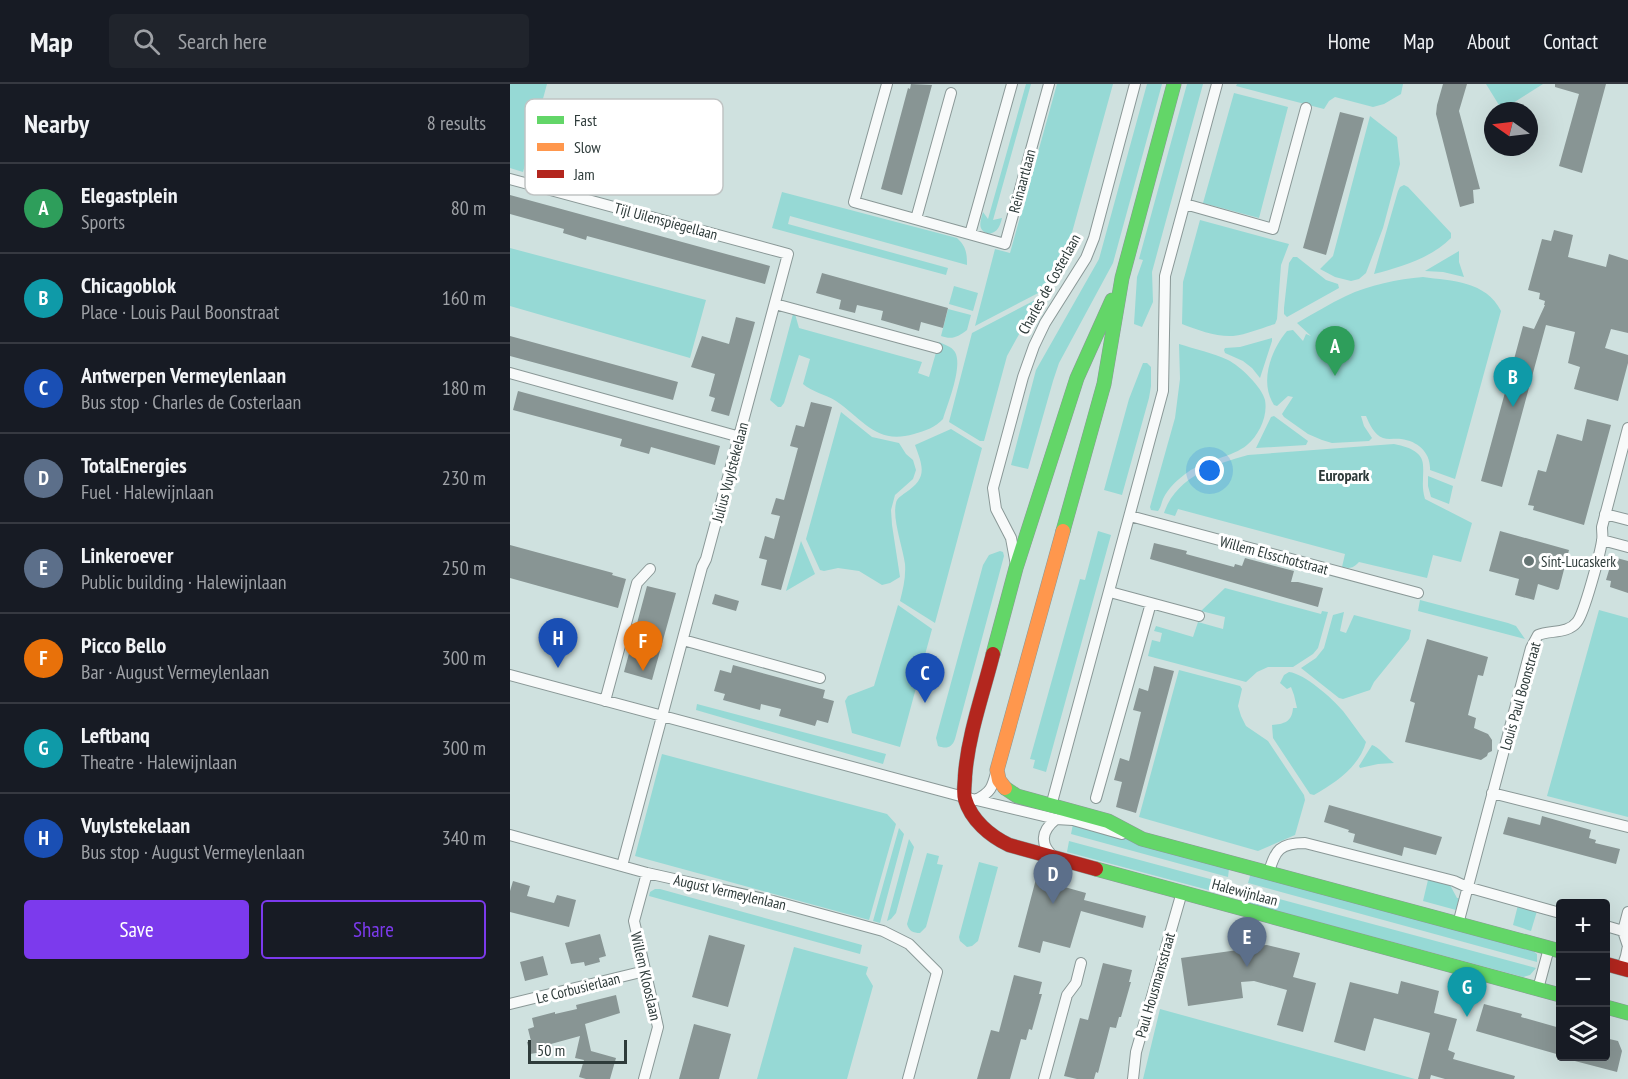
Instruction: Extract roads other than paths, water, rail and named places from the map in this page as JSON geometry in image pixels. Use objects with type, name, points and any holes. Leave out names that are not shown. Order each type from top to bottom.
[{"type":"main road","name":"Charles de Costerlaan","points":[[997,770],[1104,384],[1122,278],[1174,84]]},
{"type":"main road","name":"Charles de Costerlaan","points":[[970,799],[967,753],[1016,568],[1077,378],[1122,278]]},
{"type":"main road","points":[[997,770],[998,780],[1005,789],[1054,812]]},
{"type":"main road","name":"Halewijnlaan","points":[[970,799],[968,807],[980,825],[998,840],[1009,845],[1556,994]]},
{"type":"main road","name":"Halewijnlaan","points":[[1054,812],[1108,821],[1142,838],[1555,950]]},
{"type":"main road","points":[[1610,965],[1625,969]]},
{"type":"main road","points":[[1610,1008],[1628,1013]]},
{"type":"street","name":"Reinaartlaan","points":[[887,84],[854,202],[1005,244],[1049,84]]},
{"type":"street","points":[[970,234],[1012,84]]},
{"type":"street","name":"Charles de Costerlaan","points":[[1016,568],[1011,538],[996,509],[993,488],[1023,376],[1034,346],[1045,323],[1086,258],[1094,238],[1135,84]]},
{"type":"street","points":[[1055,858],[1048,852],[1044,843],[1045,833],[1054,812],[1163,391],[1165,276],[1217,84]]},
{"type":"street","points":[[916,219],[951,93]]},
{"type":"street","points":[[1185,204],[1273,229],[1306,108]]},
{"type":"street","name":"Tijl Uilenspiegellaan","points":[[510,179],[525,183]]},
{"type":"street","name":"Tijl Uilenspiegellaan","points":[[569,195],[788,254]]},
{"type":"street","name":"Julius Vuylstekelaan","points":[[622,866],[788,254]]},
{"type":"street","points":[[776,304],[938,348]]},
{"type":"street","points":[[510,373],[740,436]]},
{"type":"street","name":"Louis Paul Boonstraat","points":[[1458,924],[1534,640],[1538,634],[1562,631],[1577,623],[1583,610],[1628,428]]},
{"type":"street","points":[[1605,514],[1628,520]]},
{"type":"street","name":"Willem Elsschotstraat","points":[[1130,516],[1418,593]]},
{"type":"street","points":[[1602,540],[1628,547]]},
{"type":"street","points":[[605,701],[637,583],[650,569]]},
{"type":"street","points":[[1110,592],[1199,616]]},
{"type":"street","points":[[1096,798],[1151,603]]},
{"type":"street","points":[[683,640],[820,678]]},
{"type":"street","points":[[510,675],[970,799],[1054,812]]},
{"type":"street","name":"Charles de Costerlaan","points":[[970,799],[987,794],[992,788],[997,770]]},
{"type":"street","points":[[1492,793],[1628,827]]},
{"type":"street","name":"August Vermeylenlaan","points":[[510,835],[647,873],[773,901],[882,931],[909,944],[938,972],[908,1079]]},
{"type":"street","name":"Halewijnlaan","points":[[1269,872],[1276,852],[1286,846],[1305,843],[1454,880],[1467,887],[1556,912]]},
{"type":"street","name":"Willem Klooslaan","points":[[645,1079],[658,1028],[634,921],[647,873]]},
{"type":"street","name":"Paul Housmansstraat","points":[[1133,1079],[1136,1052],[1182,892]]},
{"type":"street","points":[[1625,969],[1628,946],[1623,931],[1628,912]]},
{"type":"street","points":[[1610,927],[1623,931]]},
{"type":"street","name":"Halewijnlaan","points":[[1538,989],[1555,950]]},
{"type":"street","points":[[1044,1079],[1067,995],[1076,983],[1081,963]]},
{"type":"street","name":"Le Corbusierlaan","points":[[510,1004],[645,971]]},
{"type":"place","name":"Elegastplein","points":[[1335,376]]},
{"type":"place","name":"Chicagoblok","points":[[1513,407]]},
{"type":"place","name":"Sint-Lucaskerk","points":[[1529,561]]},
{"type":"place","name":"Vuylstekelaan","points":[[558,668]]},
{"type":"place","name":"Picco Bello","points":[[643,671]]},
{"type":"place","name":"Antwerpen Vermeylenlaan","points":[[925,703]]},
{"type":"place","name":"TotalEnergies","points":[[1053,904]]},
{"type":"place","name":"Linkeroever","points":[[1247,967]]},
{"type":"place","name":"Leftbanq","points":[[1467,1017]]},
{"type":"district","name":"Europark","points":[[1344,475]]}]
